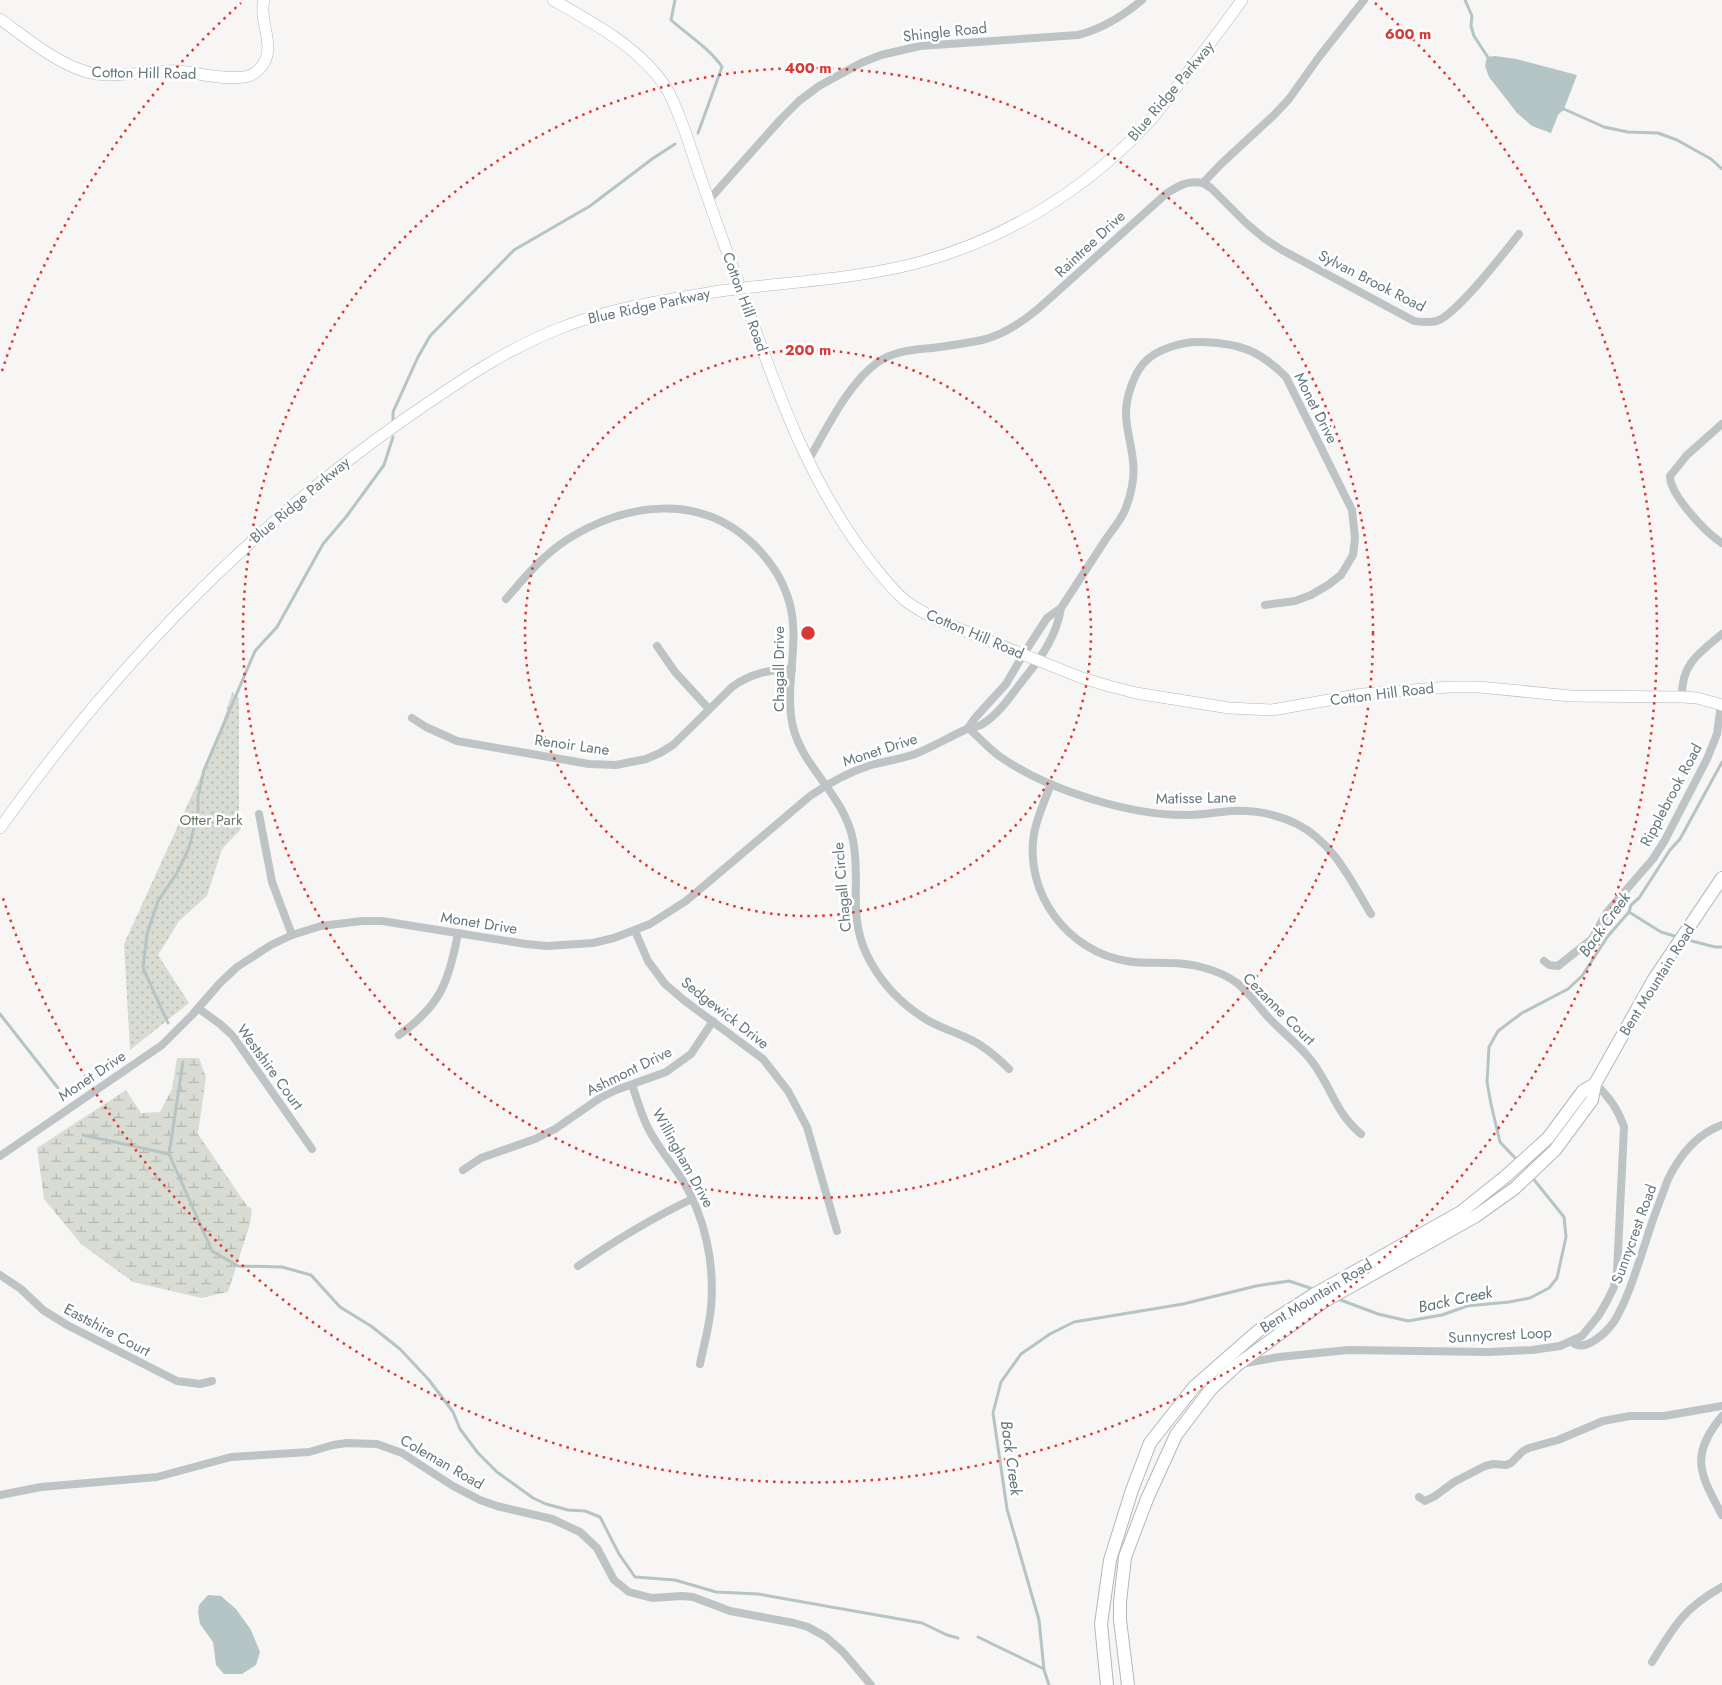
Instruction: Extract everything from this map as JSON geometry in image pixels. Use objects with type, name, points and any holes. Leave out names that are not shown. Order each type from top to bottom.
[{"type":"main road","name":"Bent Mountain Road","points":[[1128,1685],[1120,1620],[1120,1602],[1126,1557],[1147,1499],[1176,1435],[1211,1389],[1237,1365],[1323,1302],[1476,1216],[1515,1188],[1555,1150],[1583,1102],[1583,1091],[1595,1084],[1654,979],[1722,878]]},
{"type":"main road","name":"Bent Mountain Road","points":[[1107,1685],[1100,1624],[1110,1560],[1132,1490],[1150,1443],[1194,1387],[1258,1331],[1313,1295],[1461,1212],[1506,1176],[1548,1138],[1583,1102]]},
{"type":"street","name":"Cotton Hill Road","points":[[0,19],[36,45],[72,67],[85,72],[114,75],[179,71],[242,78],[259,70],[266,60],[268,45],[262,12],[264,0]]},
{"type":"street","name":"Cotton Hill Road","points":[[553,0],[640,57],[655,73],[674,104],[769,370],[808,461],[838,517],[857,544],[897,592],[922,612],[1022,655],[1108,686],[1136,693],[1250,710],[1289,708],[1363,694],[1449,686],[1571,696],[1697,698],[1721,705]]},
{"type":"street","name":"Shingle Road","points":[[708,201],[799,101],[819,86],[861,63],[881,55],[920,46],[1084,33],[1114,21],[1142,0]]},
{"type":"street","name":"Blue Ridge Parkway","points":[[0,828],[73,729],[153,638],[203,587],[244,548],[315,486],[365,447],[466,378],[512,351],[556,329],[614,310],[720,291],[846,277],[915,263],[959,250],[986,239],[1042,210],[1093,174],[1146,125],[1211,44],[1242,0]]},
{"type":"street","points":[[1203,183],[1289,99],[1364,0]]},
{"type":"street","name":"Raintree Drive","points":[[808,461],[841,404],[859,380],[879,362],[903,350],[982,340],[1012,328],[1038,310],[1167,193],[1181,184],[1189,182],[1203,183]]},
{"type":"street","name":"Sylvan Brook Road","points":[[1203,183],[1211,188],[1265,239],[1282,250],[1414,321],[1424,323],[1439,320],[1448,315],[1519,234]]},
{"type":"street","name":"Monet Drive","points":[[968,728],[1006,684],[1022,655],[1047,618],[1061,608],[1125,510],[1133,483],[1134,463],[1126,413],[1129,395],[1144,363],[1162,350],[1180,344],[1222,342],[1248,349],[1271,362],[1286,377],[1352,510],[1355,538],[1353,554],[1341,575],[1311,595],[1295,601],[1265,605]]},
{"type":"street","points":[[1722,424],[1687,455],[1670,476],[1670,481],[1688,510],[1703,528],[1722,543]]},
{"type":"street","name":"Chagall Drive","points":[[506,599],[535,566],[567,540],[594,526],[629,513],[670,508],[704,514],[722,521],[746,538],[770,562],[781,579],[788,595],[794,632],[791,705],[793,727],[806,756],[827,784]]},
{"type":"street","name":"Monet Drive","points":[[0,1156],[162,1045],[180,1029],[220,983],[237,967],[271,945],[292,935],[328,925],[362,921],[382,922],[547,946],[594,943],[635,931],[662,917],[686,901],[810,796],[827,784],[870,766],[914,754],[968,728],[979,726],[1002,707],[1039,660],[1058,625],[1061,608]]},
{"type":"street","points":[[1682,697],[1682,683],[1690,662],[1722,634]]},
{"type":"street","points":[[657,646],[675,672],[709,709]]},
{"type":"street","name":"Renoir Lane","points":[[412,718],[441,735],[457,740],[590,764],[616,765],[646,759],[660,753],[683,736],[732,686],[743,679],[770,670],[792,669]]},
{"type":"street","name":"Ripplebrook Road","points":[[1544,961],[1549,965],[1558,966],[1588,942],[1607,912],[1653,859],[1665,840],[1707,759],[1717,734],[1721,705]]},
{"type":"street","name":"Matisse Lane","points":[[968,728],[1002,759],[1051,784],[1092,799],[1142,812],[1190,815],[1247,811],[1283,818],[1298,825],[1327,846],[1340,862],[1371,914]]},
{"type":"street","name":"Chagall Circle","points":[[827,784],[848,821],[853,837],[855,853],[854,895],[859,936],[875,970],[899,999],[913,1011],[929,1021],[982,1046],[1010,1069]]},
{"type":"street","name":"Cezanne Court","points":[[1051,784],[1038,820],[1033,850],[1034,864],[1043,896],[1049,909],[1060,924],[1085,945],[1112,958],[1146,963],[1170,962],[1190,965],[1207,969],[1238,984],[1312,1061],[1340,1113],[1361,1134]]},
{"type":"street","points":[[258,814],[272,882],[292,935]]},
{"type":"street","name":"Sedgewick Drive","points":[[635,931],[648,961],[665,984],[763,1059],[788,1091],[807,1127],[837,1231]]},
{"type":"street","points":[[399,1035],[425,1014],[443,989],[455,952],[458,933]]},
{"type":"street","name":"Westshire Court","points":[[198,1008],[220,1024],[232,1036],[312,1149]]},
{"type":"street","name":"Ashmont Drive","points":[[463,1170],[481,1158],[535,1139],[555,1129],[600,1098],[666,1072],[691,1054],[713,1021]]},
{"type":"street","name":"Sunnycrest Loop","points":[[1237,1365],[1279,1357],[1348,1350],[1488,1352],[1551,1348],[1572,1342],[1582,1336],[1599,1315],[1614,1286],[1619,1255],[1624,1127],[1612,1101],[1595,1084]]},
{"type":"street","name":"Willingham Drive","points":[[632,1085],[648,1127],[682,1179],[692,1199],[707,1245],[712,1287],[710,1315],[700,1364]]},
{"type":"street","name":"Sunnycrest Road","points":[[1572,1342],[1575,1345],[1590,1343],[1602,1335],[1614,1321],[1625,1300],[1668,1179],[1676,1163],[1687,1148],[1698,1138],[1722,1125]]},
{"type":"street","points":[[578,1266],[641,1225],[692,1199]]},
{"type":"street","name":"Eastshire Court","points":[[0,1275],[21,1289],[43,1310],[72,1328],[177,1381],[200,1384],[212,1381]]},
{"type":"street","points":[[1419,1498],[1425,1501],[1454,1482],[1485,1466],[1506,1465],[1529,1448],[1558,1440],[1603,1421],[1630,1416],[1672,1415],[1722,1406]]},
{"type":"street","points":[[1722,1416],[1707,1438],[1700,1458],[1705,1481],[1722,1515]]},
{"type":"street","name":"Coleman Road","points":[[0,1495],[42,1487],[157,1476],[231,1458],[308,1452],[347,1443],[376,1444],[402,1453],[453,1486],[480,1500],[552,1519],[580,1532],[597,1548],[614,1580],[630,1592],[652,1598],[693,1597],[730,1612],[808,1627],[826,1636],[843,1652],[871,1685]]},
{"type":"street","points":[[1652,1662],[1683,1615],[1722,1587]]},
{"type":"green space","name":"Otter Park","points":[[232,692],[239,699],[239,819],[241,829],[222,849],[207,896],[179,921],[158,955],[189,1003],[130,1050],[124,944],[218,738]]},
{"type":"green space","points":[[177,1058],[199,1058],[206,1077],[198,1134],[247,1206],[252,1209],[250,1224],[228,1292],[201,1298],[133,1282],[81,1244],[44,1199],[37,1148],[126,1090],[141,1113],[160,1112],[172,1089]]},
{"type":"shaded area","points":[[1495,56],[1516,59],[1577,75],[1564,109],[1558,115],[1551,133],[1532,126],[1517,113],[1489,77],[1485,66],[1487,57]]},
{"type":"shaded area","points":[[208,1595],[221,1596],[236,1609],[251,1630],[260,1652],[256,1665],[242,1674],[224,1674],[216,1665],[213,1642],[200,1624],[198,1613],[199,1605]]},
{"type":"waterway","points":[[675,0],[671,20],[705,48],[722,67],[698,133]]},
{"type":"waterway","points":[[1465,0],[1472,16],[1471,26],[1474,36],[1489,59]]},
{"type":"waterway","points":[[1560,110],[1564,109],[1604,127],[1628,132],[1658,133],[1677,140],[1711,159],[1722,169]]},
{"type":"waterway","points":[[393,420],[393,412],[418,357],[430,336],[514,250],[590,206],[675,144]]},
{"type":"waterway","points":[[168,1023],[143,968],[147,934],[158,901],[177,873],[189,848],[198,811],[198,797],[204,770],[255,651],[277,627],[323,544],[346,517],[384,465],[393,437]]},
{"type":"waterway","name":"Back Creek","points":[[1517,1160],[1500,1142],[1487,1082],[1489,1047],[1498,1031],[1522,1013],[1568,989],[1582,976],[1608,936],[1629,912],[1631,905],[1639,898],[1670,850],[1680,839],[1722,762]]},
{"type":"waterway","points":[[1629,912],[1661,932],[1678,937]]},
{"type":"waterway","points":[[1684,939],[1722,947]]},
{"type":"waterway","points":[[0,1014],[58,1088]]},
{"type":"waterway","points":[[169,1154],[183,1062]]},
{"type":"waterway","points":[[83,1135],[169,1154],[212,1251],[238,1266],[282,1267],[311,1275],[340,1307],[371,1326],[400,1349],[429,1380],[453,1412],[460,1429],[478,1453],[497,1472],[533,1498],[546,1504],[568,1510],[585,1511],[600,1517],[619,1554],[635,1577],[675,1580],[716,1592],[758,1594],[922,1623],[958,1638]]},
{"type":"waterway","name":"Back Creek","points":[[1338,1299],[1378,1314],[1408,1321],[1442,1315],[1467,1306],[1530,1298],[1549,1288],[1557,1278],[1566,1237],[1564,1217],[1531,1176]]},
{"type":"waterway","name":"Back Creek","points":[[1049,1685],[1044,1670],[1039,1620],[1007,1509],[993,1413],[1001,1382],[1021,1354],[1050,1334],[1074,1322],[1183,1304],[1256,1286],[1289,1281],[1316,1290]]},
{"type":"waterway","points":[[978,1637],[1044,1669]]}]
